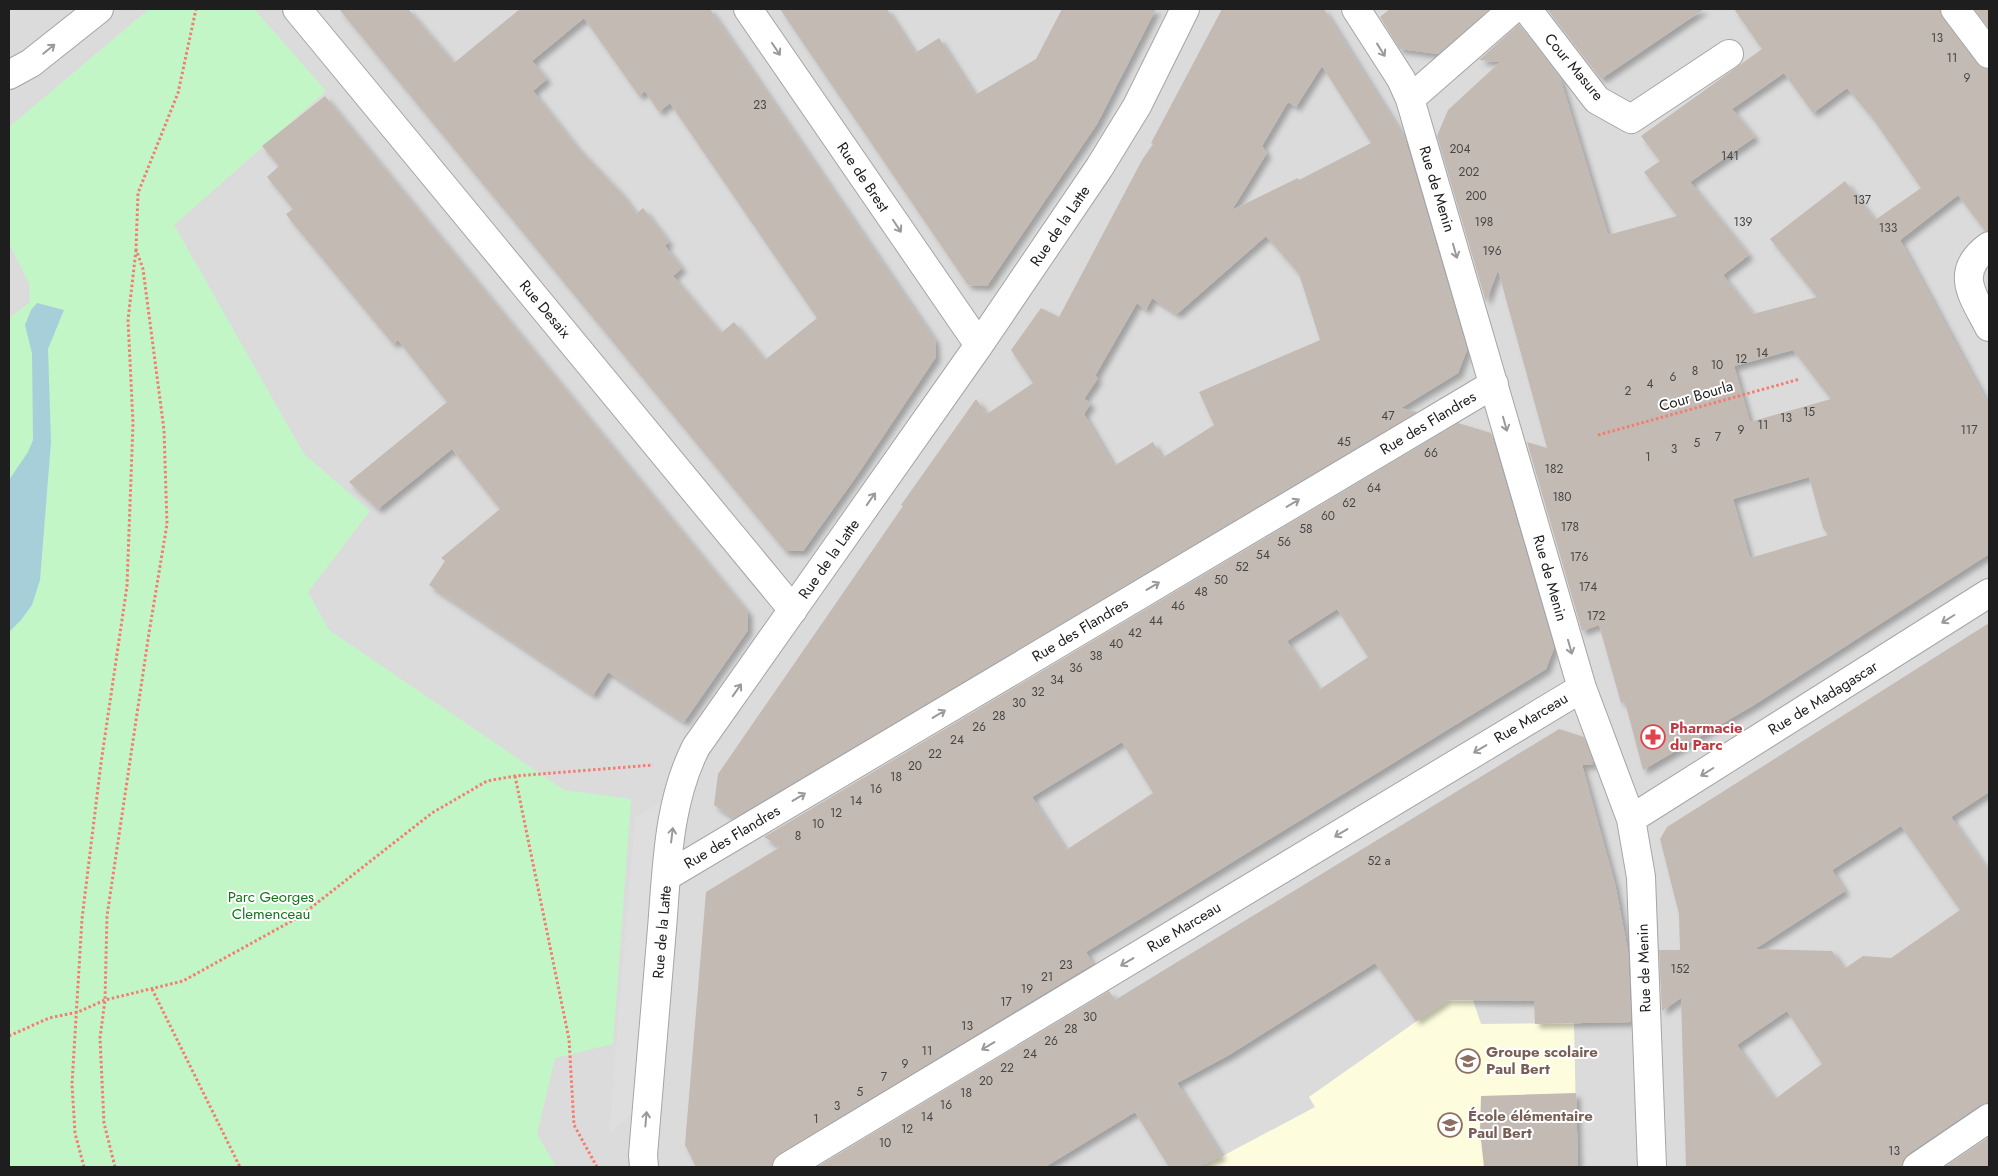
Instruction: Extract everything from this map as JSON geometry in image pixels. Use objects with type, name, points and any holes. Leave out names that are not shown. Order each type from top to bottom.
[{"type":"street","points":[[9,75],[31,63],[99,9]]},
{"type":"street","name":"Rue Desaix","points":[[297,9],[793,610]]},
{"type":"street","name":"Rue de Brest","points":[[748,9],[978,345]]},
{"type":"street","name":"Rue de la Latte","points":[[644,1167],[643,1155],[667,876],[676,804],[686,768],[696,747],[978,345],[1121,134],[1185,9]]},
{"type":"street","name":"Rue de Menin","points":[[1356,9],[1401,79],[1410,99],[1582,688],[1631,819],[1641,877],[1652,1167]]},
{"type":"street","points":[[1410,99],[1514,9]]},
{"type":"street","name":"Cour Masure","points":[[1527,9],[1598,100],[1631,119],[1728,54]]},
{"type":"street","points":[[1955,9],[1989,54]]},
{"type":"street","points":[[1989,246],[1977,255],[1970,266],[1968,279],[1969,289],[1989,327]]},
{"type":"street","name":"Rue des Flandres","points":[[667,876],[1494,384]]},
{"type":"street","name":"Rue de Madagascar","points":[[1631,819],[1989,593]]},
{"type":"street","name":"Rue Marceau","points":[[787,1167],[1582,688]]},
{"type":"street","points":[[1917,1167],[1989,1118]]},
{"type":"path","points":[[84,1167],[75,1133],[72,1084],[78,1012],[82,919],[101,763],[127,586],[134,423],[128,320],[136,249],[138,193],[178,93],[196,9]]},
{"type":"path","points":[[115,1167],[104,1123],[100,1038],[105,1000],[107,916],[167,524],[164,430],[143,269],[136,249]]},
{"type":"path","name":"Cour Bourla","points":[[1598,435],[1800,379]]},
{"type":"path","points":[[9,1036],[49,1018],[78,1012],[105,1000],[183,981],[300,917],[432,813],[487,781],[515,776],[636,765],[686,768]]},
{"type":"path","points":[[515,776],[569,1039],[574,1126],[597,1167]]},
{"type":"path","points":[[152,989],[240,1167]]},
{"type":"shaded area","points":[[9,9],[1989,9],[1989,1167],[9,1167]]},
{"type":"shaded area","points":[[667,799],[637,1110],[609,1133],[635,817]]},
{"type":"shaded area","name":"Groupe scolaire Paul Bert","points":[[1468,985],[1481,1024],[1574,1023],[1577,1167],[1202,1167],[1315,1107],[1309,1097]]},
{"type":"green space","name":"Parc Georges Clemenceau","points":[[149,9],[254,9],[326,91],[174,225],[304,454],[370,511],[308,592],[329,630],[564,790],[631,799],[613,1044],[555,1058],[537,1134],[556,1167],[9,1167],[9,318],[30,302],[29,283],[9,243],[9,127]]},
{"type":"water","points":[[37,303],[64,310],[48,349],[51,442],[40,580],[32,605],[9,632],[9,480],[28,452],[33,440],[32,353],[25,325],[31,310]]},
{"type":"building","points":[[339,9],[408,9],[454,63],[520,9],[710,9],[935,340],[936,357],[858,474],[803,551],[785,551]],"holes":[[[584,18],[639,96],[645,91],[659,112],[670,103],[817,318],[765,360],[734,322],[721,333],[673,276],[682,268],[665,246],[669,242],[643,208],[636,214],[622,194],[577,147],[533,91],[547,79],[532,61]]]},
{"type":"building","points":[[780,9],[887,9],[915,53],[939,38],[975,95],[1036,59],[1062,9],[1156,9],[1097,124],[987,286],[968,285]]},
{"type":"building","points":[[1222,9],[1324,9],[1405,139],[1467,350],[1458,373],[1401,408],[1417,412],[734,818],[714,805],[718,774],[903,506],[901,505],[976,399],[987,414],[1033,383],[1011,350],[1041,308],[1059,317],[1142,160],[1153,144],[1151,143]],"holes":[[[1322,66],[1371,143],[1299,180],[1298,178],[1232,210],[1267,153],[1262,146],[1288,102],[1296,107]],[[1266,236],[1299,274],[1320,340],[1199,392],[1214,425],[1162,458],[1153,442],[1114,466],[1084,414],[1091,403],[1084,399],[1098,378],[1095,376],[1137,303],[1146,310],[1152,298],[1177,314]]]},
{"type":"building","points":[[1390,9],[1490,9],[1438,54],[1400,49],[1380,17]]},
{"type":"building","points":[[1547,9],[1704,9],[1601,79]]},
{"type":"building","points":[[1734,9],[1940,9],[1943,18],[1977,63],[1982,68],[1989,69],[1989,231],[1985,231],[1958,195],[1900,240],[1989,406],[1989,554],[1754,705],[1643,770],[1625,702],[1621,703],[1599,625],[1582,631],[1527,442],[1547,448],[1498,270],[1486,302],[1437,136],[1448,110],[1500,62],[1479,60],[1519,24],[1560,78],[1608,235],[1677,216],[1644,172],[1660,161],[1641,136],[1762,49]],"holes":[[[1784,73],[1813,113],[1847,88],[1873,119],[1921,188],[1875,220],[1845,181],[1770,239],[1817,297],[1753,314],[1723,275],[1749,255],[1690,182],[1755,137],[1732,109]],[[1793,350],[1831,399],[1750,422],[1734,366]],[[1809,477],[1823,528],[1828,535],[1750,558],[1733,499]]]},
{"type":"building","points":[[1974,9],[1989,9],[1989,28]]},
{"type":"building","points":[[325,96],[748,612],[748,630],[684,722],[608,672],[593,695],[429,585],[445,561],[441,558],[500,509],[452,449],[378,509],[349,482],[447,402],[398,340],[393,344],[292,222],[286,214],[293,209],[267,177],[279,166],[262,146]]},
{"type":"building","points":[[1458,423],[1491,433],[1554,648],[1546,669],[1086,952],[1093,964],[779,1154],[774,1159],[771,1167],[696,1167],[685,1145],[706,892],[780,847],[764,837]],"holes":[[[1337,609],[1368,657],[1319,690],[1287,641]],[[1122,742],[1153,793],[1066,850],[1032,797]]]},
{"type":"building","points":[[1989,623],[1989,792],[1951,817],[1989,872],[1989,1103],[1980,1105],[1908,1154],[1903,1160],[1902,1167],[1686,1167],[1681,998],[1662,1011],[1659,950],[1680,950],[1679,914],[1660,839],[1667,827]],"holes":[[[1901,826],[1960,910],[1891,958],[1863,956],[1844,969],[1832,951],[1755,949],[1845,891],[1832,870]],[[1787,1011],[1822,1064],[1775,1099],[1737,1045]]]},
{"type":"building","points":[[1559,729],[1584,737],[1592,759],[1593,765],[1582,765],[1615,884],[1628,951],[1631,1022],[1535,1024],[1534,1001],[1447,1000],[1416,1021],[1375,963],[1229,1055],[1177,1083],[1222,1156],[1200,1167],[1169,1167],[1135,1112],[1045,1167],[817,1167],[1109,991],[1115,1000]]},
{"type":"building","points":[[1576,1093],[1578,1167],[1484,1167],[1480,1131],[1481,1096]]},
{"type":"building","points":[[1989,1137],[1989,1167],[1944,1167]]},
{"type":"place","name":"Pharmacie du Parc","points":[[1653,737]]},
{"type":"place","name":"Groupe scolaire Paul Bert","points":[[1468,1061]]},
{"type":"place","name":"École élémentaire Paul Bert","points":[[1450,1125]]}]
